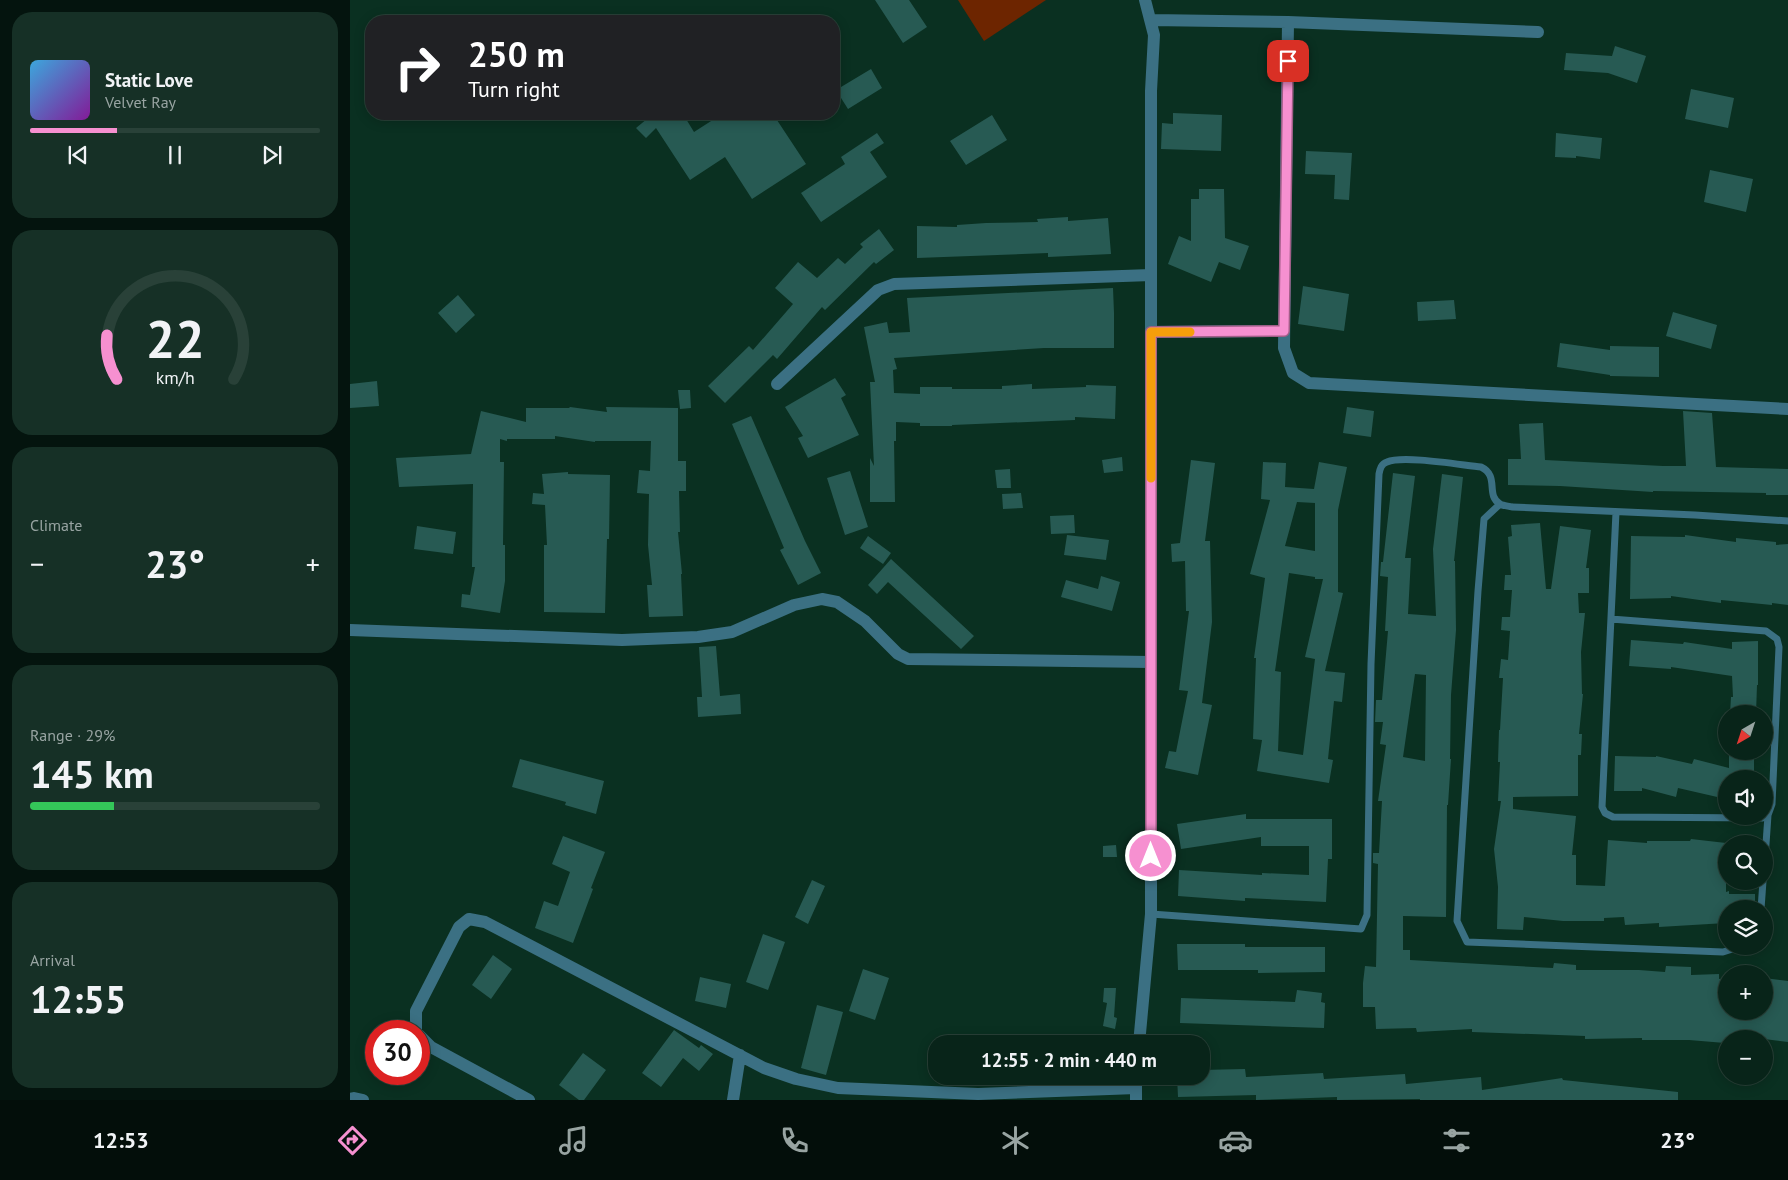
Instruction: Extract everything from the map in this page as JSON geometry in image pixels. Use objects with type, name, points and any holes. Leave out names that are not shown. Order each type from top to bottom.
[{"type":"street","points":[[1140,1035],[1151,914],[1151,91],[1154,36],[1146,0]]},
{"type":"street","points":[[1151,20],[1288,22],[1538,32]]},
{"type":"street","points":[[1288,22],[1284,348],[1293,372],[1310,384],[1788,409]]},
{"type":"street","points":[[777,384],[878,290],[894,284],[1151,275]]},
{"type":"street","points":[[1151,332],[1284,331]]},
{"type":"street","points":[[350,630],[622,640],[698,637],[732,632],[794,604],[822,599],[837,602],[865,621],[898,654],[908,659],[1151,662]]},
{"type":"street","points":[[416,1020],[416,1011],[459,927],[469,919],[485,922],[764,1068],[837,1094],[978,1094],[1136,1088]]},
{"type":"street","points":[[430,1046],[529,1100]]},
{"type":"street","points":[[734,1100],[740,1055]]},
{"type":"street","points":[[350,1099],[363,1100]]},
{"type":"lane","points":[[1151,914],[1361,929],[1367,915],[1371,664],[1379,474],[1381,466],[1386,462],[1401,459],[1481,467],[1487,470],[1492,479],[1493,496],[1500,504],[1512,507],[1788,521]]},
{"type":"lane","points":[[1500,504],[1484,519],[1478,591],[1457,921],[1467,942],[1718,952]]},
{"type":"lane","points":[[1616,512],[1602,806],[1605,813],[1613,817],[1718,818]]},
{"type":"lane","points":[[1611,619],[1766,631],[1776,638],[1779,647],[1773,782]]},
{"type":"shaded area","points":[[958,0],[1046,0],[984,41]]},
{"type":"building","points":[[875,0],[909,0],[927,27],[903,43]]},
{"type":"building","points":[[1615,46],[1646,56],[1637,83],[1608,73],[1564,70],[1566,53],[1612,56]]},
{"type":"building","points":[[871,69],[882,88],[848,109],[840,96],[840,88]]},
{"type":"building","points":[[1691,89],[1734,98],[1728,128],[1685,119]]},
{"type":"building","points":[[1173,113],[1222,115],[1221,151],[1161,149],[1162,123],[1173,124]]},
{"type":"building","points":[[992,115],[1007,140],[966,165],[950,141]]},
{"type":"building","points":[[646,120],[687,120],[694,132],[713,120],[777,120],[806,164],[752,199],[725,157],[690,180],[656,128],[646,138],[636,128]]},
{"type":"building","points":[[877,133],[884,143],[870,152],[887,177],[821,222],[801,193],[845,164],[841,157]]},
{"type":"building","points":[[1556,133],[1602,138],[1600,159],[1576,156],[1576,158],[1555,157]]},
{"type":"building","points":[[1306,151],[1352,153],[1349,200],[1334,199],[1335,175],[1305,174]]},
{"type":"building","points":[[1710,170],[1753,179],[1746,212],[1704,202]]},
{"type":"building","points":[[1199,189],[1224,189],[1225,238],[1249,246],[1240,270],[1219,262],[1211,282],[1168,264],[1179,236],[1191,241],[1191,199],[1199,199]]},
{"type":"building","points":[[1068,217],[1068,221],[1108,218],[1111,254],[1048,257],[1048,253],[917,258],[917,226],[957,227],[957,225],[986,223],[1038,222],[1037,219]]},
{"type":"building","points":[[879,229],[894,250],[876,264],[874,262],[825,310],[822,307],[777,359],[773,355],[725,403],[708,386],[749,346],[753,350],[793,304],[775,288],[798,262],[817,278],[838,258],[845,264],[863,247],[860,244]]},
{"type":"building","points":[[1303,286],[1349,294],[1344,331],[1298,324]]},
{"type":"building","points":[[1113,288],[1114,348],[1044,348],[894,358],[897,369],[893,370],[894,393],[920,394],[920,387],[1002,389],[1002,386],[1032,384],[1032,389],[1086,387],[1086,385],[1116,386],[1115,419],[1075,417],[1075,420],[952,426],[920,426],[920,423],[896,422],[896,441],[894,441],[895,502],[870,502],[870,458],[874,466],[870,382],[875,382],[864,327],[887,322],[889,333],[910,332],[907,298]]},
{"type":"building","points":[[458,295],[475,315],[456,333],[438,313]]},
{"type":"building","points":[[1454,300],[1456,319],[1418,321],[1417,302]]},
{"type":"building","points":[[1673,312],[1717,325],[1711,349],[1666,336]]},
{"type":"building","points":[[1560,343],[1610,350],[1610,346],[1659,347],[1659,377],[1610,376],[1557,367]]},
{"type":"building","points":[[835,378],[846,395],[841,398],[859,435],[808,458],[798,438],[803,436],[785,407]]},
{"type":"building","points":[[377,381],[379,406],[350,408],[350,384]]},
{"type":"building","points":[[678,390],[690,390],[691,408],[680,409]]},
{"type":"building","points":[[570,407],[607,412],[606,407],[678,408],[678,461],[686,461],[686,491],[679,491],[680,532],[678,532],[683,616],[649,617],[647,585],[652,585],[648,545],[649,494],[637,493],[639,470],[650,471],[651,441],[595,442],[555,436],[555,439],[507,439],[507,441],[500,439],[500,462],[504,462],[503,545],[505,545],[505,581],[500,613],[461,607],[462,594],[470,595],[475,567],[472,567],[473,484],[399,487],[396,458],[471,454],[481,411],[526,422],[526,408]]},
{"type":"building","points":[[1347,407],[1374,411],[1371,437],[1343,433]]},
{"type":"building","points":[[1683,411],[1712,413],[1716,467],[1788,469],[1788,495],[1766,495],[1766,493],[1653,492],[1560,486],[1508,485],[1508,459],[1521,459],[1519,424],[1543,423],[1545,460],[1686,466]]},
{"type":"building","points":[[751,416],[805,541],[821,573],[798,585],[780,550],[784,548],[732,424]]},
{"type":"building","points":[[1122,457],[1123,471],[1104,473],[1102,460]]},
{"type":"building","points":[[1191,460],[1215,463],[1205,541],[1210,541],[1212,622],[1202,703],[1212,705],[1198,775],[1165,768],[1169,751],[1176,752],[1188,691],[1179,690],[1189,611],[1186,611],[1185,561],[1172,562],[1171,544],[1180,543]]},
{"type":"building","points":[[1263,462],[1286,463],[1285,487],[1314,489],[1319,462],[1347,467],[1338,510],[1338,592],[1343,593],[1325,671],[1345,673],[1342,702],[1334,701],[1328,759],[1333,760],[1329,783],[1257,771],[1262,740],[1253,739],[1256,658],[1254,658],[1265,578],[1250,574],[1270,500],[1261,499]],"holes":[[[1297,502],[1315,503],[1315,551],[1285,546]],[[1289,573],[1323,579],[1305,657],[1315,659],[1303,755],[1278,751],[1281,672],[1275,671]]]},
{"type":"building","points":[[1010,469],[1011,488],[997,488],[995,470]]},
{"type":"building","points":[[850,471],[868,527],[845,535],[827,478]]},
{"type":"building","points":[[568,472],[568,474],[610,475],[605,613],[544,612],[544,545],[547,545],[545,505],[532,504],[533,493],[544,494],[542,474]]},
{"type":"building","points":[[1393,473],[1415,476],[1405,558],[1411,558],[1408,614],[1436,616],[1433,549],[1442,474],[1463,477],[1454,561],[1456,630],[1451,695],[1451,759],[1447,805],[1446,917],[1403,916],[1403,950],[1410,950],[1410,960],[1553,968],[1554,963],[1576,965],[1576,970],[1665,972],[1666,966],[1691,967],[1691,975],[1718,974],[1718,1020],[1773,1020],[1773,979],[1788,981],[1788,1042],[1773,1040],[1773,1030],[1718,1030],[1718,1042],[1642,1040],[1642,1038],[1585,1039],[1585,1036],[1472,1032],[1472,1029],[1417,1032],[1416,1028],[1376,1029],[1375,1007],[1363,1007],[1363,983],[1365,966],[1376,967],[1378,864],[1373,863],[1373,853],[1379,853],[1382,801],[1378,801],[1386,745],[1380,744],[1383,722],[1375,722],[1376,700],[1382,700],[1388,631],[1385,631],[1388,577],[1380,576],[1381,562],[1383,562]],"holes":[[[1415,674],[1426,675],[1425,761],[1403,757]]]},
{"type":"building","points":[[1021,493],[1023,508],[1003,509],[1002,494]]},
{"type":"building","points":[[1074,515],[1075,533],[1051,534],[1050,516]]},
{"type":"building","points":[[1540,523],[1546,589],[1551,589],[1560,526],[1591,530],[1586,568],[1589,568],[1589,593],[1578,593],[1579,613],[1585,613],[1581,652],[1583,694],[1579,734],[1582,734],[1581,755],[1578,755],[1578,796],[1513,797],[1513,809],[1576,816],[1572,855],[1576,855],[1576,885],[1605,886],[1608,840],[1647,843],[1647,841],[1690,841],[1691,839],[1718,842],[1718,890],[1729,891],[1729,894],[1755,894],[1755,900],[1718,900],[1718,923],[1659,927],[1659,923],[1625,925],[1624,917],[1604,918],[1604,921],[1563,921],[1524,917],[1523,930],[1497,929],[1498,887],[1494,849],[1501,801],[1498,801],[1500,762],[1498,762],[1503,678],[1499,678],[1501,659],[1508,660],[1510,631],[1501,630],[1502,617],[1510,617],[1512,590],[1504,590],[1505,575],[1511,575],[1508,537],[1512,536],[1511,525]]},
{"type":"building","points":[[417,526],[456,532],[453,554],[414,549]]},
{"type":"building","points":[[1067,535],[1109,540],[1106,560],[1064,555]]},
{"type":"building","points":[[1685,535],[1736,542],[1736,538],[1776,542],[1776,545],[1788,544],[1788,605],[1721,600],[1721,603],[1671,596],[1671,598],[1630,599],[1631,536],[1685,537]]},
{"type":"building","points":[[868,536],[891,553],[883,564],[860,548]]},
{"type":"building","points":[[891,559],[974,636],[961,649],[888,582],[877,594],[868,585]]},
{"type":"building","points":[[1101,576],[1120,582],[1112,611],[1061,597],[1066,580],[1098,589]]},
{"type":"building","points":[[1631,640],[1683,644],[1684,642],[1732,649],[1732,642],[1758,641],[1756,705],[1731,705],[1731,697],[1733,697],[1732,676],[1671,667],[1671,669],[1629,666]]},
{"type":"building","points":[[716,646],[720,696],[740,694],[741,714],[698,717],[697,697],[702,697],[699,647]]},
{"type":"building","points":[[1615,756],[1656,756],[1692,764],[1694,759],[1729,768],[1729,760],[1754,760],[1754,770],[1718,770],[1718,797],[1678,788],[1676,797],[1642,788],[1642,791],[1614,791]]},
{"type":"building","points":[[520,759],[604,781],[596,814],[565,805],[566,802],[512,787]]},
{"type":"building","points":[[1246,814],[1246,819],[1332,819],[1332,859],[1328,859],[1326,902],[1245,898],[1245,901],[1178,896],[1179,870],[1262,875],[1262,873],[1309,875],[1309,846],[1261,846],[1261,837],[1181,849],[1177,824]]},
{"type":"building","points":[[563,836],[605,852],[573,943],[535,928],[544,901],[558,906],[570,872],[552,864]]},
{"type":"building","points":[[1116,845],[1117,857],[1103,857],[1103,846]]},
{"type":"building","points":[[812,880],[825,886],[808,924],[795,917]]},
{"type":"building","points":[[763,934],[785,942],[768,990],[746,982]]},
{"type":"building","points":[[1177,944],[1245,944],[1245,947],[1325,947],[1325,972],[1258,973],[1258,970],[1178,970]]},
{"type":"building","points":[[493,955],[512,969],[491,999],[472,985]]},
{"type":"building","points":[[863,969],[889,978],[875,1020],[849,1011]]},
{"type":"building","points":[[700,977],[731,984],[726,1008],[695,1001]]},
{"type":"building","points":[[1104,988],[1116,988],[1114,1017],[1117,1018],[1115,1029],[1103,1026],[1107,1003],[1103,1002]]},
{"type":"building","points":[[1297,990],[1322,993],[1321,1002],[1325,1003],[1324,1028],[1180,1023],[1181,998],[1295,1002]]},
{"type":"building","points":[[817,1005],[843,1012],[826,1075],[801,1068]]},
{"type":"building","points":[[674,1030],[699,1048],[701,1045],[713,1054],[699,1071],[683,1058],[661,1087],[642,1073]]},
{"type":"building","points":[[583,1053],[606,1070],[584,1100],[579,1100],[559,1085]]},
{"type":"building","points":[[1245,1069],[1246,1077],[1323,1073],[1324,1079],[1405,1074],[1406,1084],[1481,1077],[1482,1090],[1562,1078],[1563,1080],[1678,1092],[1678,1100],[1337,1100],[1337,1097],[1256,1100],[1256,1095],[1178,1097],[1177,1085],[1210,1085],[1210,1070]]},
{"type":"slow traffic","points":[[1151,478],[1151,332],[1190,332]]},
{"type":"route","points":[[1151,856],[1151,332],[1284,331],[1288,61]]}]
